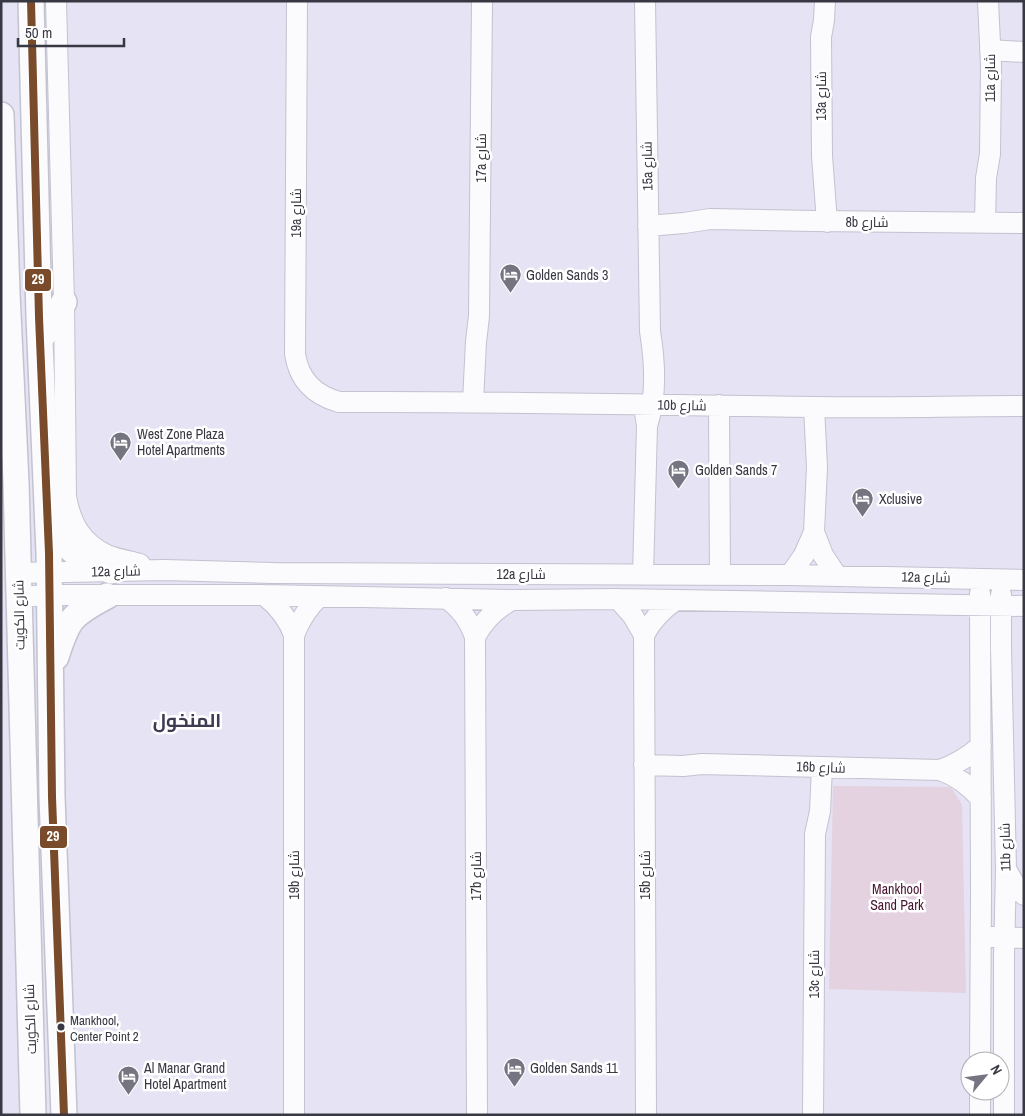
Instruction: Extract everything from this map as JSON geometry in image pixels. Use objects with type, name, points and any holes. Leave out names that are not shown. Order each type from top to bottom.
[{"type":"main road","name":"شارع الكويت","points":[[31,1],[46,505],[33,582],[32,1115]]},
{"type":"main road","points":[[1,115],[7,396],[16,482],[22,492],[27,511],[29,554],[33,582]]},
{"type":"main road","points":[[2,168],[14,172],[23,188],[28,293],[40,328],[64,302]]},
{"type":"main road","points":[[46,505],[60,534],[70,548],[82,557],[111,571]]},
{"type":"main road","name":"شارع الكويت","points":[[33,582],[50,676],[52,797],[66,1113]]},
{"type":"main road","points":[[50,676],[64,632],[72,619],[85,607],[107,596]]},
{"type":"street","points":[[56,1],[64,302],[66,497],[75,527],[95,548],[108,555],[164,570]]},
{"type":"street","name":"19a شارع","points":[[297,1],[295,354],[300,372],[311,387],[319,394],[339,402]]},
{"type":"street","name":"17a شارع","points":[[478,401],[483,343],[479,316],[482,1]]},
{"type":"street","name":"15a شارع","points":[[642,575],[648,405],[655,371],[650,331],[645,1]]},
{"type":"street","name":"13a شارع","points":[[817,1],[821,37],[822,156],[818,175],[821,222]]},
{"type":"street","name":"13a شارع","points":[[821,37],[825,1]]},
{"type":"street","name":"11a شارع","points":[[988,1],[990,154],[986,178],[990,222]]},
{"type":"street","points":[[990,57],[1024,52]]},
{"type":"street","points":[[990,57],[1024,63]]},
{"type":"street","name":"8b شارع","points":[[648,218],[684,224],[710,219],[821,222],[1024,222]]},
{"type":"street","name":"10b شارع","points":[[339,402],[478,401],[819,407],[1024,406]]},
{"type":"street","points":[[719,405],[720,575]]},
{"type":"street","points":[[790,575],[804,555],[814,532],[817,467],[821,442],[819,407]]},
{"type":"street","points":[[814,532],[823,555],[837,576]]},
{"type":"street","name":"12a شارع","points":[[33,582],[111,571],[164,570],[282,573],[790,575],[1024,580]]},
{"type":"street","name":"11b شارع","points":[[980,579],[980,1051]]},
{"type":"street","name":"11b شارع","points":[[1001,579],[1006,869],[1015,914],[1014,938],[1004,973],[1004,1115]]},
{"type":"street","name":"12a شارع","points":[[33,582],[107,596],[264,595],[1024,606]]},
{"type":"street","name":"19b شارع","points":[[264,595],[285,616],[294,635]]},
{"type":"street","name":"19b شارع","points":[[294,1115],[294,635],[302,618],[320,596]]},
{"type":"street","name":"17b شارع","points":[[446,598],[467,618],[475,637],[476,1115]]},
{"type":"street","points":[[618,599],[644,635]]},
{"type":"street","points":[[475,637],[486,619],[498,608],[512,600]]},
{"type":"street","points":[[644,635],[657,615],[676,600]]},
{"type":"street","points":[[949,605],[968,620],[979,636]]},
{"type":"street","points":[[1001,648],[1014,624],[1024,616]]},
{"type":"street","name":"15b شارع","points":[[644,635],[646,1115]]},
{"type":"street","name":"16b شارع","points":[[940,770],[966,758],[981,746]]},
{"type":"street","name":"16b شارع","points":[[644,760],[683,759],[702,764],[940,770],[967,784],[981,799]]},
{"type":"street","name":"13c شارع","points":[[813,1115],[815,834],[820,811],[816,767]]},
{"type":"street","points":[[1006,869],[1015,885],[1024,895]]},
{"type":"street","points":[[981,913],[1015,914]]},
{"type":"street","points":[[980,937],[1014,938]]},
{"type":"street","points":[[1004,973],[1010,963],[1024,949]]},
{"type":"street","points":[[980,1101],[980,1115]]},
{"type":"green space","name":"Mankhool Sand Park","points":[[833,786],[951,787],[962,805],[966,993],[829,989]]},
{"type":"transit line","name":"29","points":[[31,1],[39,317],[49,553],[52,797],[64,1115]]},
{"type":"place","name":"Golden Sands 3","points":[[510,294]]},
{"type":"place","name":"West Zone Plaza Hotel Apartments","points":[[121,461]]},
{"type":"place","name":"Golden Sands 7","points":[[679,489]]},
{"type":"place","name":"Xclusive","points":[[863,518]]},
{"type":"place","name":"Mankhool, Center Point 2","points":[[61,1027]]},
{"type":"place","name":"Golden Sands 11","points":[[514,1087]]},
{"type":"place","name":"Al Manar Grand Hotel Apartment","points":[[128,1095]]},
{"type":"district","name":"المنخول","points":[[187,720]]}]
